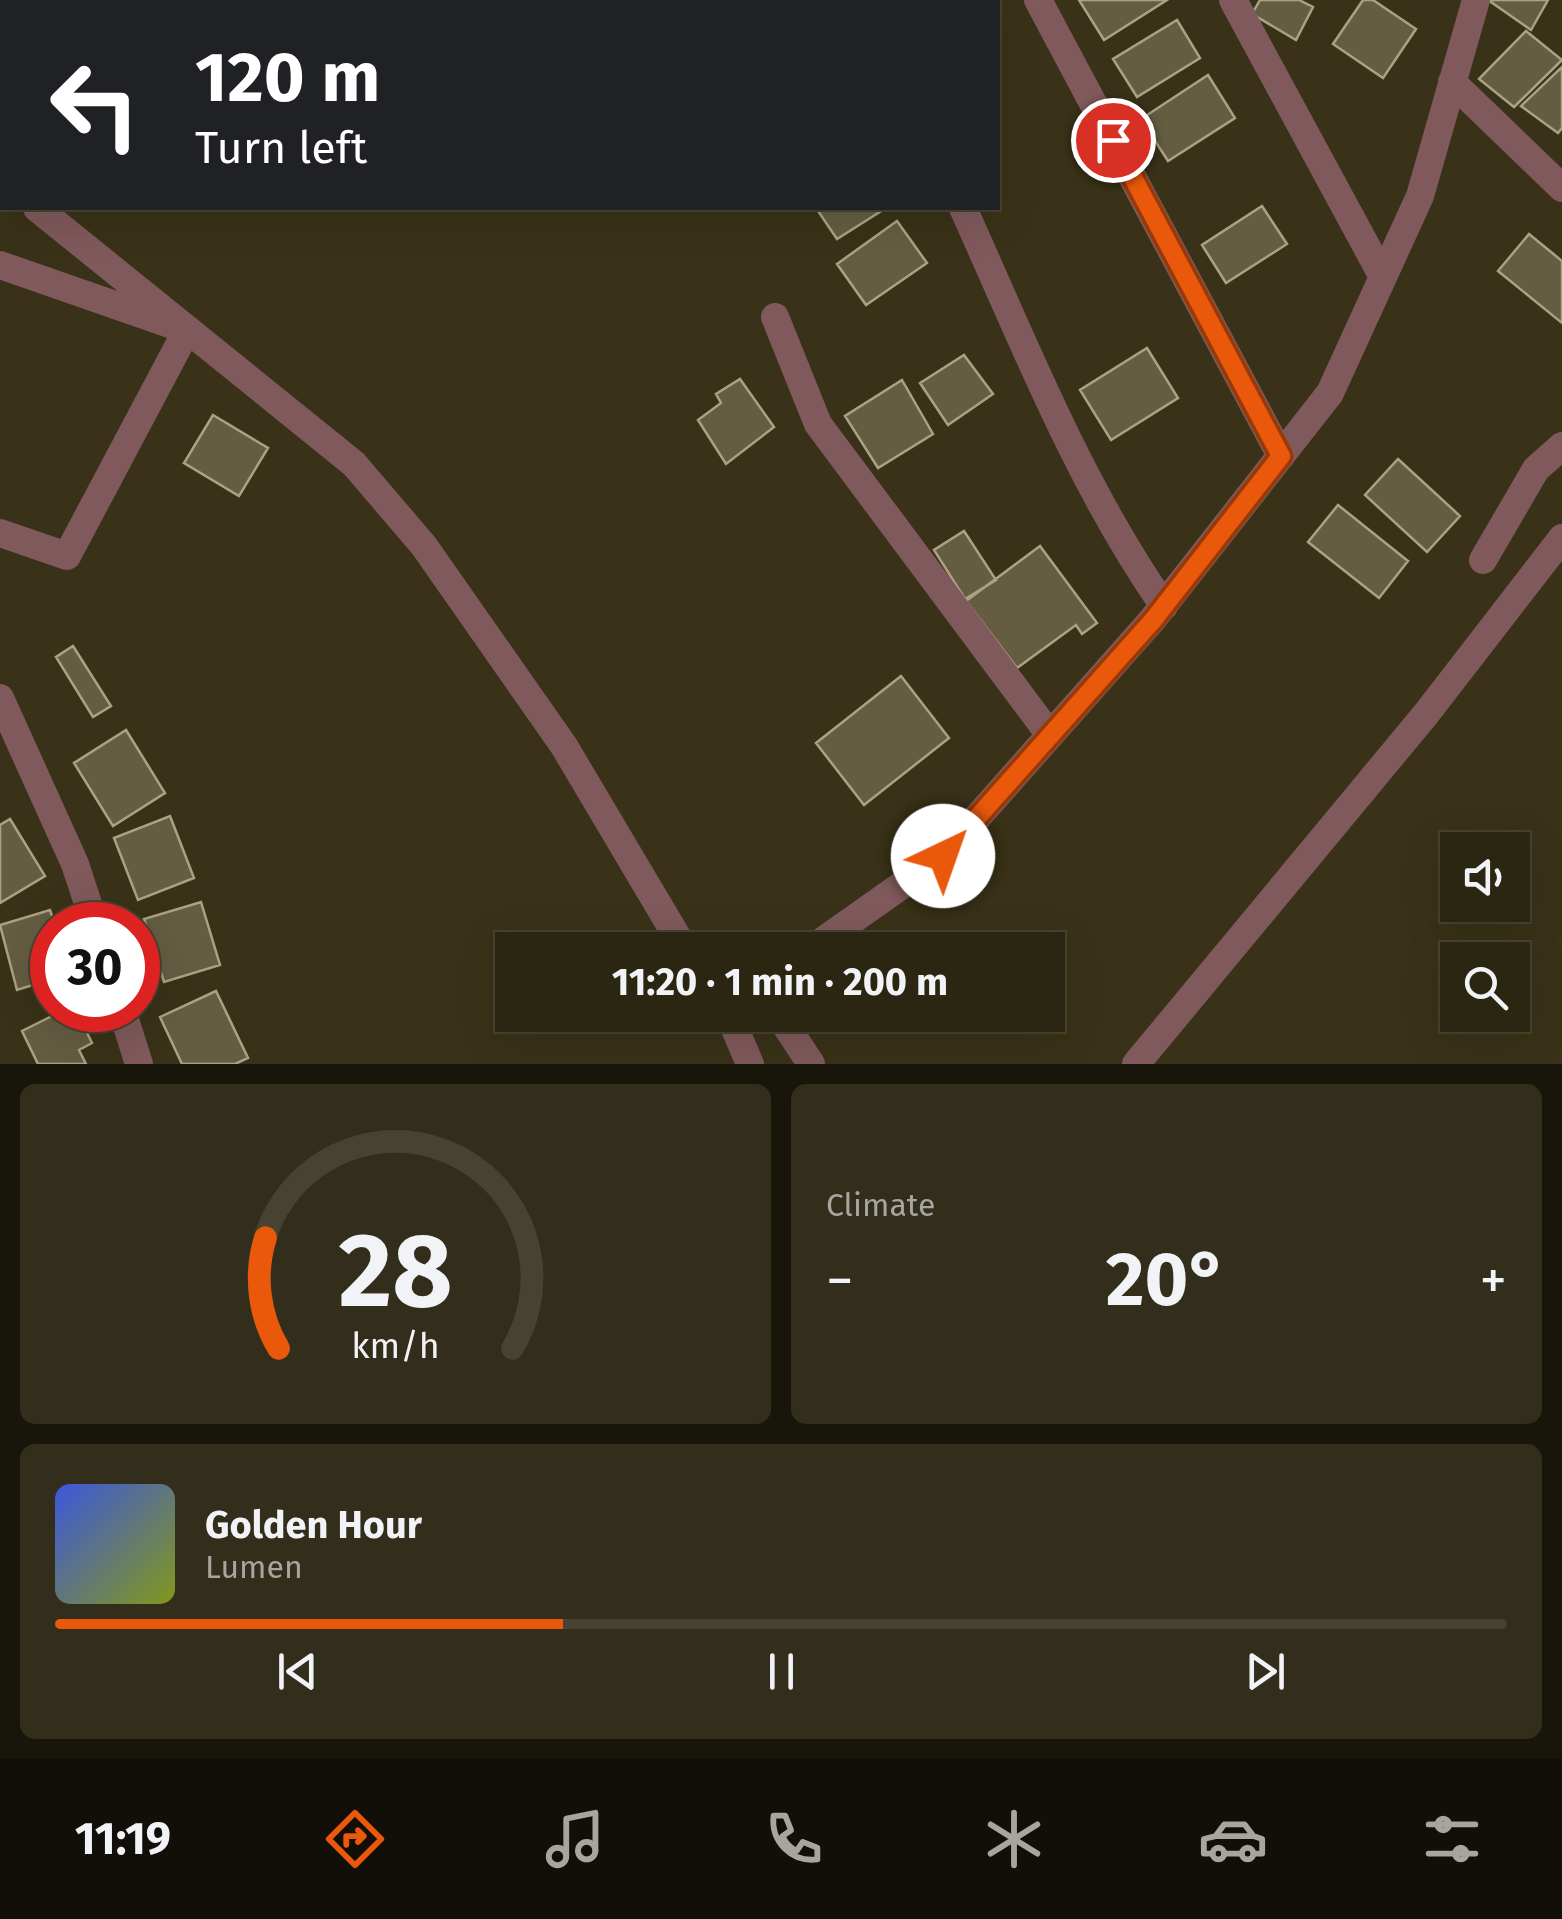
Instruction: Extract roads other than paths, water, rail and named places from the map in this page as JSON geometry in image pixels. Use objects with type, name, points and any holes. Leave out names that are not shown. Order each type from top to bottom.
[{"type":"street","points":[[1038,0],[1281,456]]},
{"type":"street","points":[[1233,0],[1383,277]]},
{"type":"street","points":[[835,932],[943,856],[1164,606],[1330,393],[1420,196],[1476,0]]},
{"type":"street","points":[[1452,82],[1562,188]]},
{"type":"street","points":[[42,210],[354,464],[424,546],[564,746],[674,932]]},
{"type":"street","points":[[964,210],[1049,398],[1123,547],[1164,606]]},
{"type":"street","points":[[0,265],[187,330]]},
{"type":"street","points":[[775,317],[818,424],[1050,735]]},
{"type":"street","points":[[0,533],[67,556],[187,330]]},
{"type":"street","points":[[1483,560],[1536,469],[1562,446]]},
{"type":"street","points":[[1136,1064],[1426,714],[1562,538]]},
{"type":"street","points":[[0,698],[76,864],[88,902]]},
{"type":"street","points":[[129,1032],[139,1064]]},
{"type":"street","points":[[736,1032],[750,1064]]},
{"type":"street","points":[[789,1032],[810,1064]]}]
